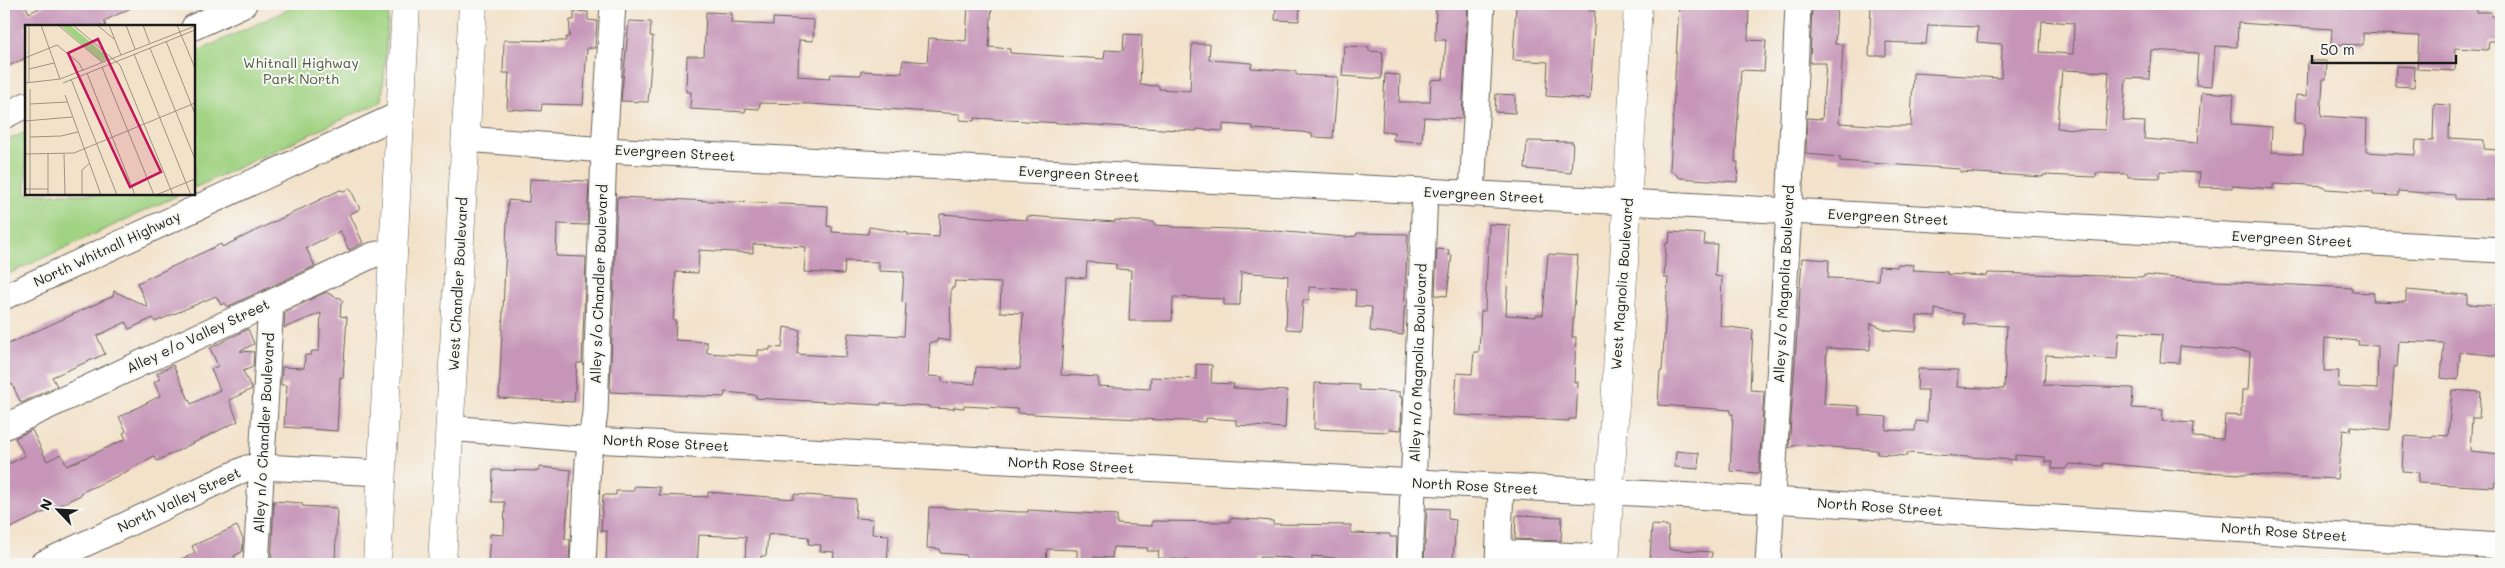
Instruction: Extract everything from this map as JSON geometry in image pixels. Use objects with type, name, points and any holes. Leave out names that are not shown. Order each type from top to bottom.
[{"type":"main road","points":[[377,564],[406,4]]},
{"type":"main road","name":"West Chandler Boulevard","points":[[442,564],[473,4]]},
{"type":"main road","name":"West Magnolia Boulevard","points":[[1605,561],[1638,4]]},
{"type":"street","points":[[195,27],[244,4]]},
{"type":"street","name":"Alley s/o Chandler Boulevard","points":[[583,564],[591,440],[595,413],[604,150],[613,4]]},
{"type":"street","points":[[1472,194],[1482,4]]},
{"type":"street","name":"Alley s/o Magnolia Boulevard","points":[[1768,564],[1789,211],[1798,4]]},
{"type":"street","points":[[4,116],[25,106]]},
{"type":"street","name":"North Whitnall Highway","points":[[4,297],[400,114]]},
{"type":"street","name":"Evergreen Street","points":[[466,139],[604,150],[1425,191],[1627,204],[1789,211],[2501,250]]},
{"type":"street","name":"Alley n/o Magnolia Boulevard","points":[[1410,564],[1425,191]]},
{"type":"street","name":"Alley e/o Valley Street","points":[[4,427],[373,255],[394,251]]},
{"type":"street","name":"Alley n/o Chandler Boulevard","points":[[256,564],[271,303]]},
{"type":"street","name":"North Rose Street","points":[[449,428],[591,440],[1771,500],[2501,546]]},
{"type":"street","name":"North Valley Street","points":[[42,564],[247,468],[261,467],[382,473]]},
{"type":"street","points":[[1498,564],[1501,487]]},
{"type":"street","points":[[1498,564],[1511,554],[1605,561]]},
{"type":"green space","name":"Whitnall Highway Park North","points":[[300,4],[389,4],[382,101],[195,188],[195,53]]},
{"type":"green space","points":[[25,132],[25,195],[179,195],[4,276],[4,142]]},
{"type":"building","points":[[4,4],[25,4],[29,13],[47,4],[139,4],[104,21],[106,25],[25,25],[25,58],[4,68]]},
{"type":"building","points":[[968,4],[992,4],[989,47],[1010,49],[1010,53],[1104,59],[1105,50],[1123,51],[1124,34],[1142,35],[1140,85],[1159,86],[1159,89],[1190,91],[1192,44],[1210,44],[1209,60],[1252,63],[1251,68],[1296,71],[1296,75],[1338,77],[1333,138],[1312,137],[1312,134],[1302,132],[1253,129],[1253,126],[1223,124],[1223,131],[1197,129],[1196,131],[975,118],[974,121],[960,120],[960,114],[811,104],[760,103],[759,109],[746,108],[745,112],[690,109],[691,92],[686,92],[687,56],[704,56],[706,12],[732,13],[731,23],[773,25],[773,18],[814,20],[813,41],[799,40],[798,76],[830,78],[831,74],[861,75],[861,71],[902,73],[903,60],[927,62],[929,38],[966,41]]},
{"type":"building","points":[[1276,4],[1300,4],[1299,21],[1275,20]]},
{"type":"building","points":[[1468,4],[1462,119],[1424,117],[1422,142],[1393,140],[1394,132],[1382,132],[1385,74],[1400,75],[1399,102],[1430,102],[1431,80],[1443,79],[1446,40],[1435,40],[1436,5]]},
{"type":"building","points":[[1516,4],[1589,4],[1589,11],[1595,11],[1590,99],[1546,96],[1548,62],[1513,60]]},
{"type":"building","points":[[1679,4],[1749,4],[1748,40],[1766,41],[1764,71],[1741,70],[1735,162],[1738,162],[1737,182],[1680,178],[1670,169]]},
{"type":"building","points":[[1812,4],[1837,4],[1835,44],[1843,44],[1839,123],[1911,126],[1913,73],[2001,78],[2002,44],[1977,42],[1978,27],[1928,25],[1926,44],[1886,42],[1886,56],[1869,56],[1871,4],[2411,4],[2477,9],[2477,12],[2491,12],[2491,16],[2499,17],[2498,41],[2489,41],[2488,50],[2456,48],[2455,71],[2417,69],[2419,36],[2363,33],[2363,45],[2331,44],[2332,29],[2238,23],[2237,47],[2215,46],[2212,86],[2196,85],[2198,53],[2151,50],[2149,79],[2126,78],[2123,121],[2145,122],[2144,139],[2198,143],[2202,92],[2234,94],[2232,124],[2272,127],[2271,152],[2303,154],[2305,124],[2295,123],[2296,95],[2307,96],[2308,61],[2327,61],[2326,79],[2323,79],[2321,116],[2367,119],[2366,152],[2415,155],[2416,140],[2433,141],[2434,104],[2450,105],[2449,138],[2484,140],[2484,149],[2498,150],[2496,183],[2501,183],[2501,200],[2455,199],[2455,195],[2398,191],[2398,196],[2373,195],[2373,192],[2326,189],[2324,186],[2293,184],[2273,184],[2273,189],[2232,186],[2232,188],[2199,187],[2200,173],[2160,171],[2160,178],[2128,177],[2128,174],[2098,173],[2096,173],[2096,177],[2043,175],[2043,177],[1960,172],[1960,169],[1840,161],[1840,157],[1806,154],[1807,118],[1822,119],[1826,63],[1810,63]],"holes":[[[2042,21],[2074,23],[2073,54],[2040,52]],[[2062,70],[2109,72],[2105,130],[2057,128]]]},
{"type":"building","points":[[574,11],[588,12],[588,20],[597,21],[595,48],[587,48],[583,105],[542,104],[541,111],[507,109],[509,73],[503,73],[504,40],[566,41],[566,37],[569,37],[570,20],[574,20]]},
{"type":"building","points":[[629,21],[651,22],[650,36],[653,36],[648,102],[621,101]]},
{"type":"building","points":[[1344,46],[1369,47],[1369,51],[1383,52],[1381,79],[1342,76]]},
{"type":"building","points":[[2396,66],[2415,67],[2414,87],[2395,86]]},
{"type":"building","points":[[1496,94],[1515,95],[1515,113],[1495,112]]},
{"type":"building","points":[[1527,141],[1573,142],[1571,173],[1525,169]]},
{"type":"building","points":[[530,179],[589,181],[587,225],[557,224],[556,256],[586,257],[582,363],[577,363],[574,402],[499,398],[508,200],[529,202]]},
{"type":"building","points":[[350,188],[360,209],[350,214],[363,243],[349,250],[340,231],[306,248],[315,266],[227,307],[225,303],[221,305],[216,296],[155,322],[153,318],[129,329],[126,322],[97,336],[105,354],[52,377],[57,386],[21,403],[12,384],[4,388],[4,346],[113,296],[114,291],[148,307],[137,283],[221,244],[222,247],[340,190],[344,191]]},
{"type":"building","points":[[617,197],[828,206],[827,226],[832,227],[832,232],[868,234],[869,227],[908,233],[908,235],[939,237],[940,214],[1027,220],[1027,216],[1115,222],[1115,220],[1154,222],[1154,225],[1171,227],[1263,230],[1346,237],[1356,236],[1357,233],[1408,234],[1403,335],[1370,331],[1372,307],[1355,306],[1356,290],[1309,287],[1309,300],[1303,300],[1301,330],[1286,329],[1288,276],[1241,272],[1240,305],[1224,305],[1224,299],[1173,297],[1172,321],[1129,321],[1131,270],[1116,269],[1116,264],[1087,262],[1086,278],[1066,277],[1061,375],[1098,377],[1098,386],[1150,389],[1151,377],[1196,379],[1196,364],[1212,365],[1211,383],[1234,384],[1233,388],[1287,391],[1285,428],[1236,425],[1236,420],[1206,418],[1206,422],[1051,415],[1017,413],[1018,409],[964,406],[964,408],[954,407],[954,409],[929,408],[929,406],[881,403],[881,405],[756,398],[756,395],[725,392],[724,397],[610,392]],"holes":[[[753,244],[806,247],[804,272],[844,274],[845,261],[879,262],[879,271],[904,272],[902,302],[906,303],[904,336],[848,333],[846,357],[797,354],[800,330],[784,327],[782,348],[770,347],[770,350],[758,350],[758,356],[707,353],[707,342],[675,340],[676,321],[673,321],[676,272],[698,273],[699,250],[753,253]],[[955,281],[1001,283],[1000,312],[1023,313],[1020,369],[976,367],[975,384],[942,382],[942,377],[928,376],[930,342],[937,342],[937,339],[950,341],[951,288],[954,288]]]},
{"type":"building","points":[[1489,224],[1510,225],[1506,315],[1536,317],[1536,315],[1543,315],[1548,254],[1578,256],[1572,337],[1576,337],[1574,382],[1578,382],[1576,419],[1569,419],[1569,421],[1454,415],[1457,373],[1472,374],[1474,352],[1479,352],[1481,311],[1485,311]]},
{"type":"building","points":[[1670,232],[1705,234],[1704,244],[1717,244],[1715,276],[1722,277],[1720,326],[1753,330],[1750,390],[1764,391],[1759,473],[1730,471],[1733,414],[1730,414],[1731,410],[1658,405],[1668,278],[1664,278],[1666,243],[1669,243]]},
{"type":"building","points":[[1437,249],[1449,250],[1448,255],[1452,255],[1447,296],[1435,295]]},
{"type":"building","points":[[1802,258],[1829,260],[1828,278],[1878,280],[1879,266],[1897,267],[1898,264],[1914,265],[1913,270],[1947,272],[1947,274],[1987,276],[1988,273],[2144,277],[2144,275],[2197,280],[2352,288],[2352,292],[2374,293],[2373,301],[2406,302],[2406,290],[2467,295],[2467,304],[2501,306],[2501,356],[2460,352],[2458,380],[2441,378],[2444,343],[2399,341],[2397,367],[2394,367],[2390,430],[2351,426],[2350,431],[2343,430],[2337,479],[2185,471],[2103,463],[2103,466],[2069,464],[2065,469],[2052,469],[2052,462],[2045,462],[2045,457],[2015,455],[2015,460],[1907,453],[1907,456],[1877,454],[1877,450],[1796,445],[1789,448]],"holes":[[[1935,309],[1964,314],[1964,324],[2007,326],[2004,389],[1957,387],[1958,370],[1918,369],[1917,390],[1928,390],[1927,422],[1916,421],[1915,431],[1886,430],[1887,417],[1859,415],[1859,406],[1824,404],[1827,348],[1870,350],[1871,323],[1887,330],[1916,332],[1917,316],[1935,317]],[[2119,332],[2162,335],[2160,362],[2179,363],[2180,346],[2250,352],[2248,390],[2242,390],[2241,416],[2225,415],[2223,439],[2193,437],[2194,423],[2162,421],[2163,410],[2132,408],[2133,388],[2044,385],[2046,355],[2117,359]],[[2325,338],[2359,341],[2358,345],[2378,346],[2377,389],[2338,387],[2339,371],[2324,371]]]},
{"type":"building","points":[[326,292],[341,298],[343,302],[341,304],[340,316],[347,317],[343,378],[340,377],[337,431],[284,427],[287,385],[281,385],[282,367],[304,368],[305,355],[311,355],[312,351],[319,351],[321,313],[284,328],[285,312]]},
{"type":"building","points":[[248,329],[254,344],[240,351],[254,352],[253,367],[243,371],[252,389],[229,400],[238,421],[157,461],[154,456],[122,474],[80,493],[81,495],[4,531],[4,466],[25,456],[15,438],[32,430],[47,461],[61,454],[67,466],[126,439],[123,433],[126,431],[119,417],[160,396],[154,382],[160,379],[157,373],[173,365],[191,404],[220,390],[211,369],[218,366],[210,348]]},
{"type":"building","points":[[1315,383],[1359,385],[1359,390],[1400,392],[1400,397],[1402,397],[1401,430],[1389,429],[1389,432],[1314,429]]},
{"type":"building","points":[[2452,390],[2481,392],[2479,418],[2472,418],[2470,451],[2501,454],[2501,482],[2495,482],[2494,487],[2418,483],[2419,472],[2402,471],[2404,436],[2432,438],[2433,435],[2448,436]]},
{"type":"building","points":[[1676,451],[1699,453],[1698,469],[1675,467]]},
{"type":"building","points":[[539,467],[571,470],[565,539],[570,539],[569,564],[488,564],[490,534],[504,535],[505,502],[492,502],[493,470],[539,471]]},
{"type":"building","points":[[634,486],[660,487],[659,495],[708,497],[708,492],[794,499],[794,494],[856,499],[855,518],[873,519],[872,534],[889,535],[887,564],[833,564],[834,552],[820,551],[821,545],[808,544],[809,537],[776,534],[768,535],[766,556],[761,556],[761,564],[745,564],[746,537],[699,535],[697,564],[606,564],[607,531],[601,531],[603,495],[616,495],[616,491],[634,491]]},
{"type":"building","points":[[274,501],[302,503],[302,506],[337,508],[335,564],[271,564]]},
{"type":"building","points":[[929,507],[1117,515],[1117,524],[1152,526],[1152,521],[1230,522],[1230,518],[1273,521],[1273,524],[1351,525],[1351,533],[1390,534],[1390,537],[1397,537],[1396,564],[1361,564],[1361,560],[1312,556],[1312,564],[1294,564],[1294,560],[1290,558],[1260,557],[1258,564],[1188,564],[1188,560],[1158,558],[1159,551],[1147,551],[1148,548],[1113,547],[1112,558],[1094,557],[1094,564],[1077,564],[1077,550],[1047,549],[1046,563],[988,564],[966,562],[966,555],[940,553],[940,549],[927,548]]},
{"type":"building","points":[[1427,508],[1448,509],[1448,519],[1456,520],[1453,560],[1446,560],[1446,564],[1424,564]]},
{"type":"building","points":[[1516,516],[1562,517],[1561,541],[1515,539]]},
{"type":"building","points":[[1652,525],[1668,526],[1669,549],[1712,552],[1711,564],[1653,564],[1653,559],[1650,559]]},
{"type":"building","points":[[237,526],[243,539],[242,552],[234,556],[238,564],[171,564],[195,553],[192,546]]}]
